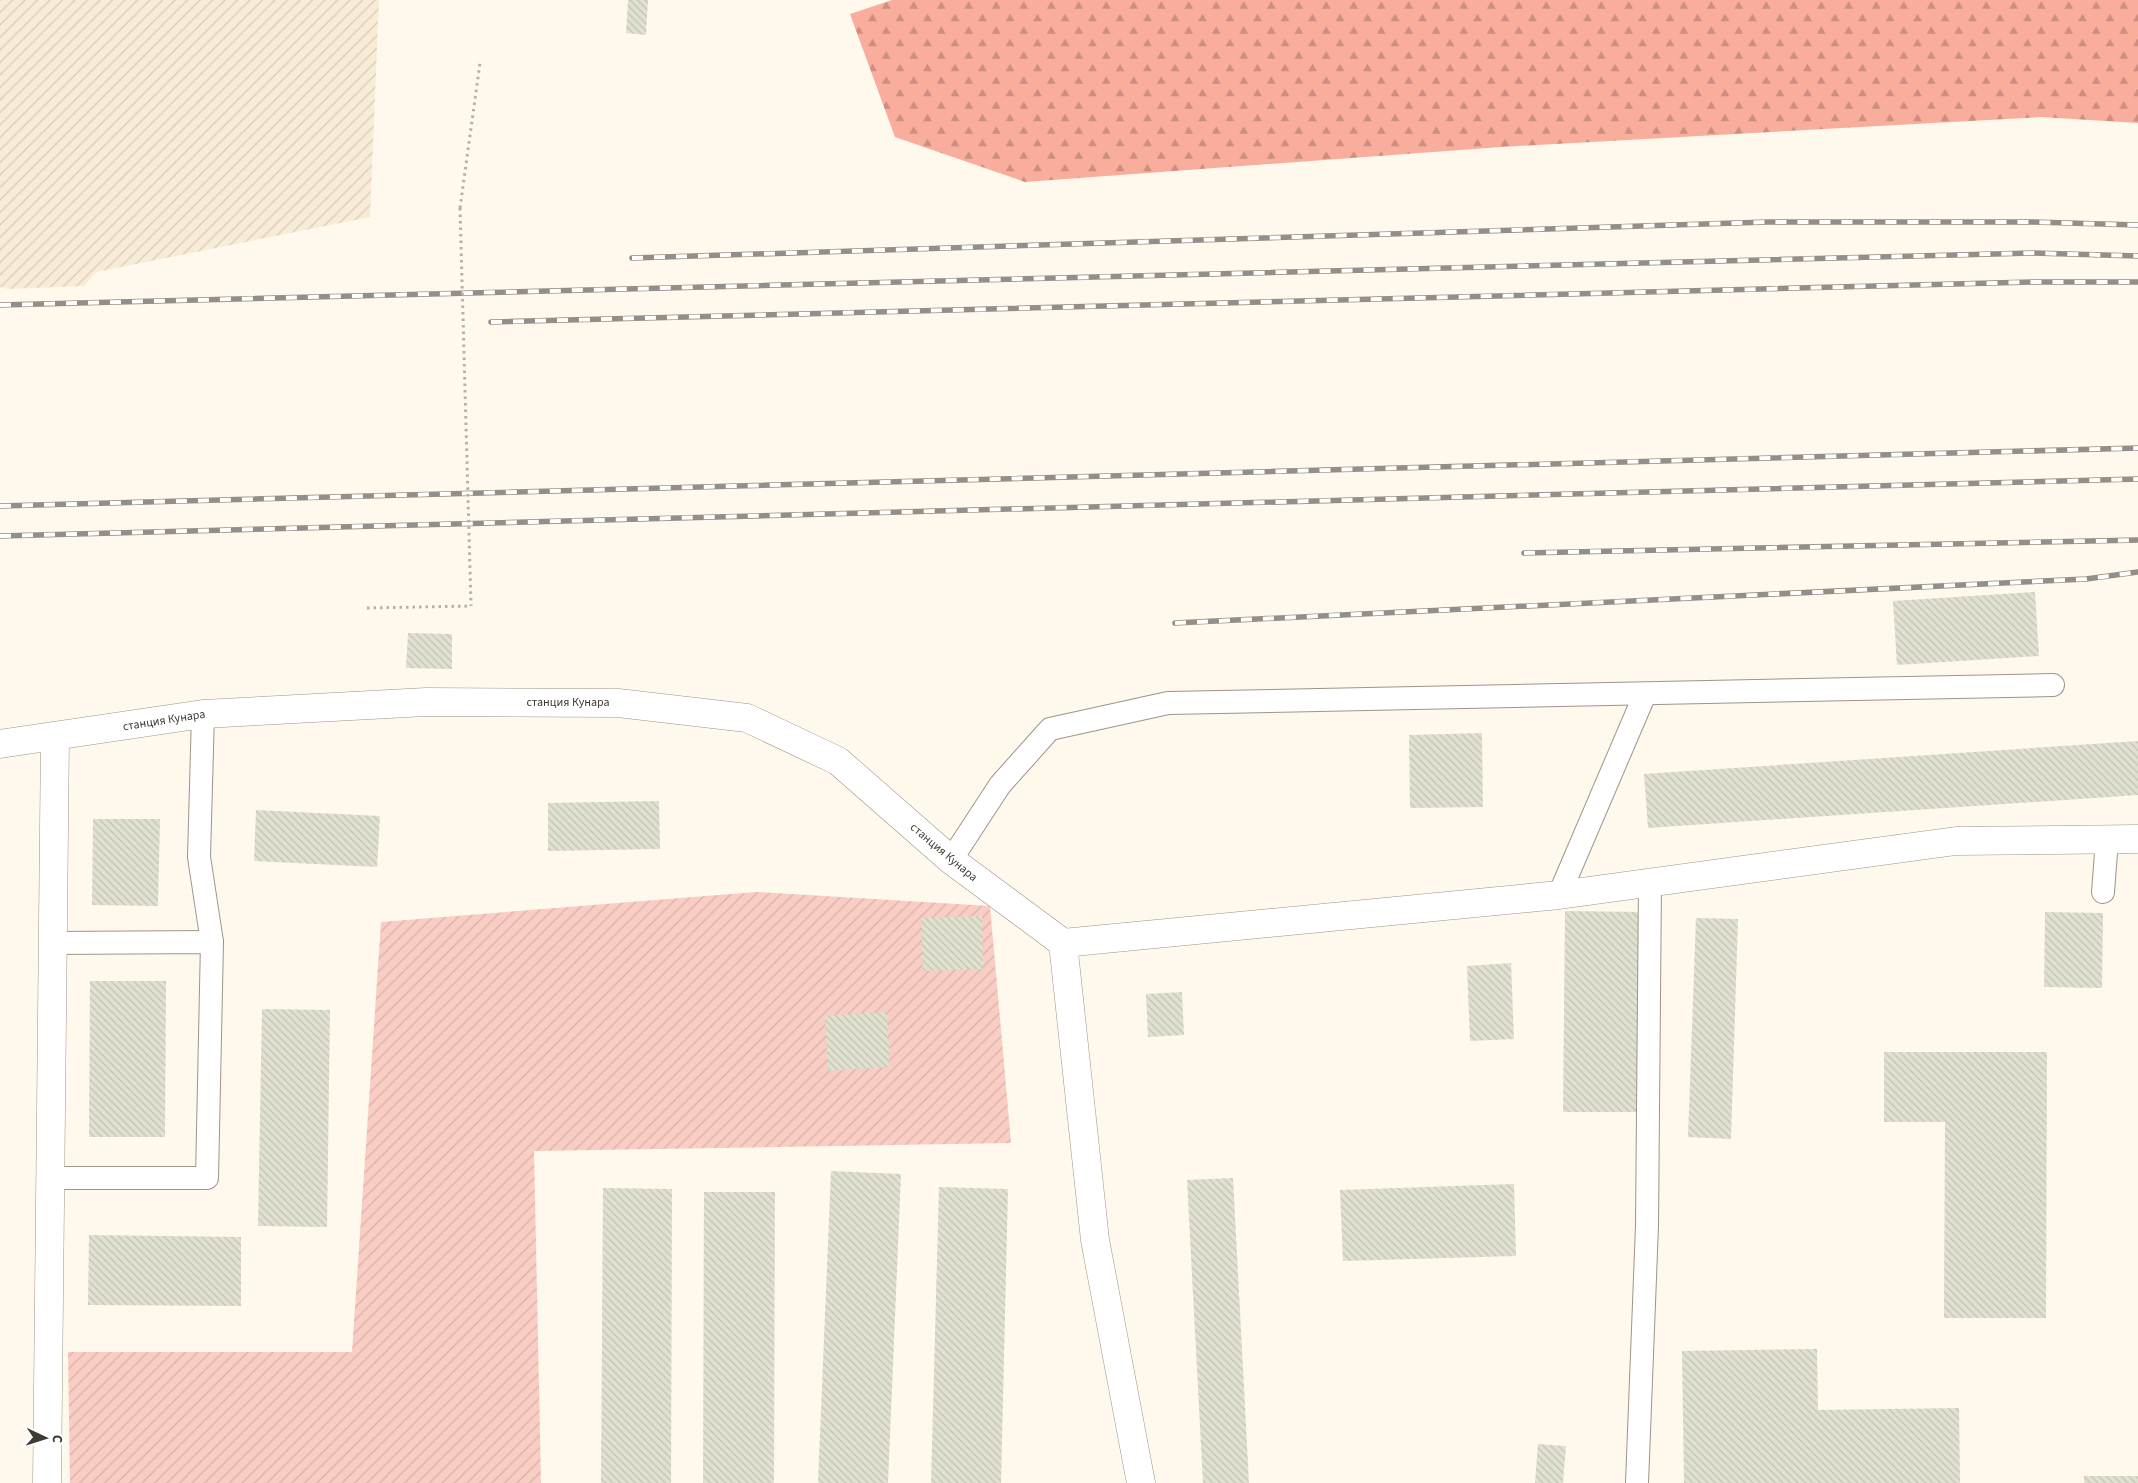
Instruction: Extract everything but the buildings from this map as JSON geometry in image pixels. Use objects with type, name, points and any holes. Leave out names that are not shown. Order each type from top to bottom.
[{"type":"street","name":"станция Кунара","points":[[0,744],[203,714],[426,702],[609,702],[747,718],[838,760],[951,860],[1063,943]]},
{"type":"street","points":[[47,1483],[55,737]]},
{"type":"street","points":[[1141,1483],[1094,1240],[1063,943],[1559,895],[1956,841],[2138,839]]},
{"type":"lane","points":[[951,860],[1000,785],[1050,729],[1168,703],[2053,684]]},
{"type":"lane","points":[[1559,895],[1645,694]]},
{"type":"lane","points":[[51,1178],[207,1178],[212,942],[199,857],[203,714]]},
{"type":"lane","points":[[2103,892],[2107,840]]},
{"type":"lane","points":[[1637,1483],[1647,1226],[1650,882]]},
{"type":"lane","points":[[52,943],[212,942]]},
{"type":"path","points":[[367,608],[471,606],[460,208],[480,63]]},
{"type":"shaded area","points":[[0,0],[379,0],[370,217],[96,272],[84,286],[8,289],[0,287]]},
{"type":"shaded area","points":[[756,892],[990,906],[1011,1143],[534,1151],[541,1483],[70,1483],[68,1352],[352,1352],[381,922]]},
{"type":"green space","points":[[892,0],[2138,0],[2138,123],[2041,117],[1501,147],[1025,182],[895,137],[850,14]]},
{"type":"railway","points":[[632,258],[1767,222],[2033,222],[2138,225]]},
{"type":"railway","points":[[0,305],[2033,253],[2138,256]]},
{"type":"railway","points":[[491,322],[2032,282],[2138,282]]},
{"type":"railway","points":[[0,506],[2138,448]]},
{"type":"railway","points":[[0,536],[2138,479]]},
{"type":"railway","points":[[1524,553],[2138,540]]},
{"type":"railway","points":[[1175,623],[2086,579],[2138,572]]}]
